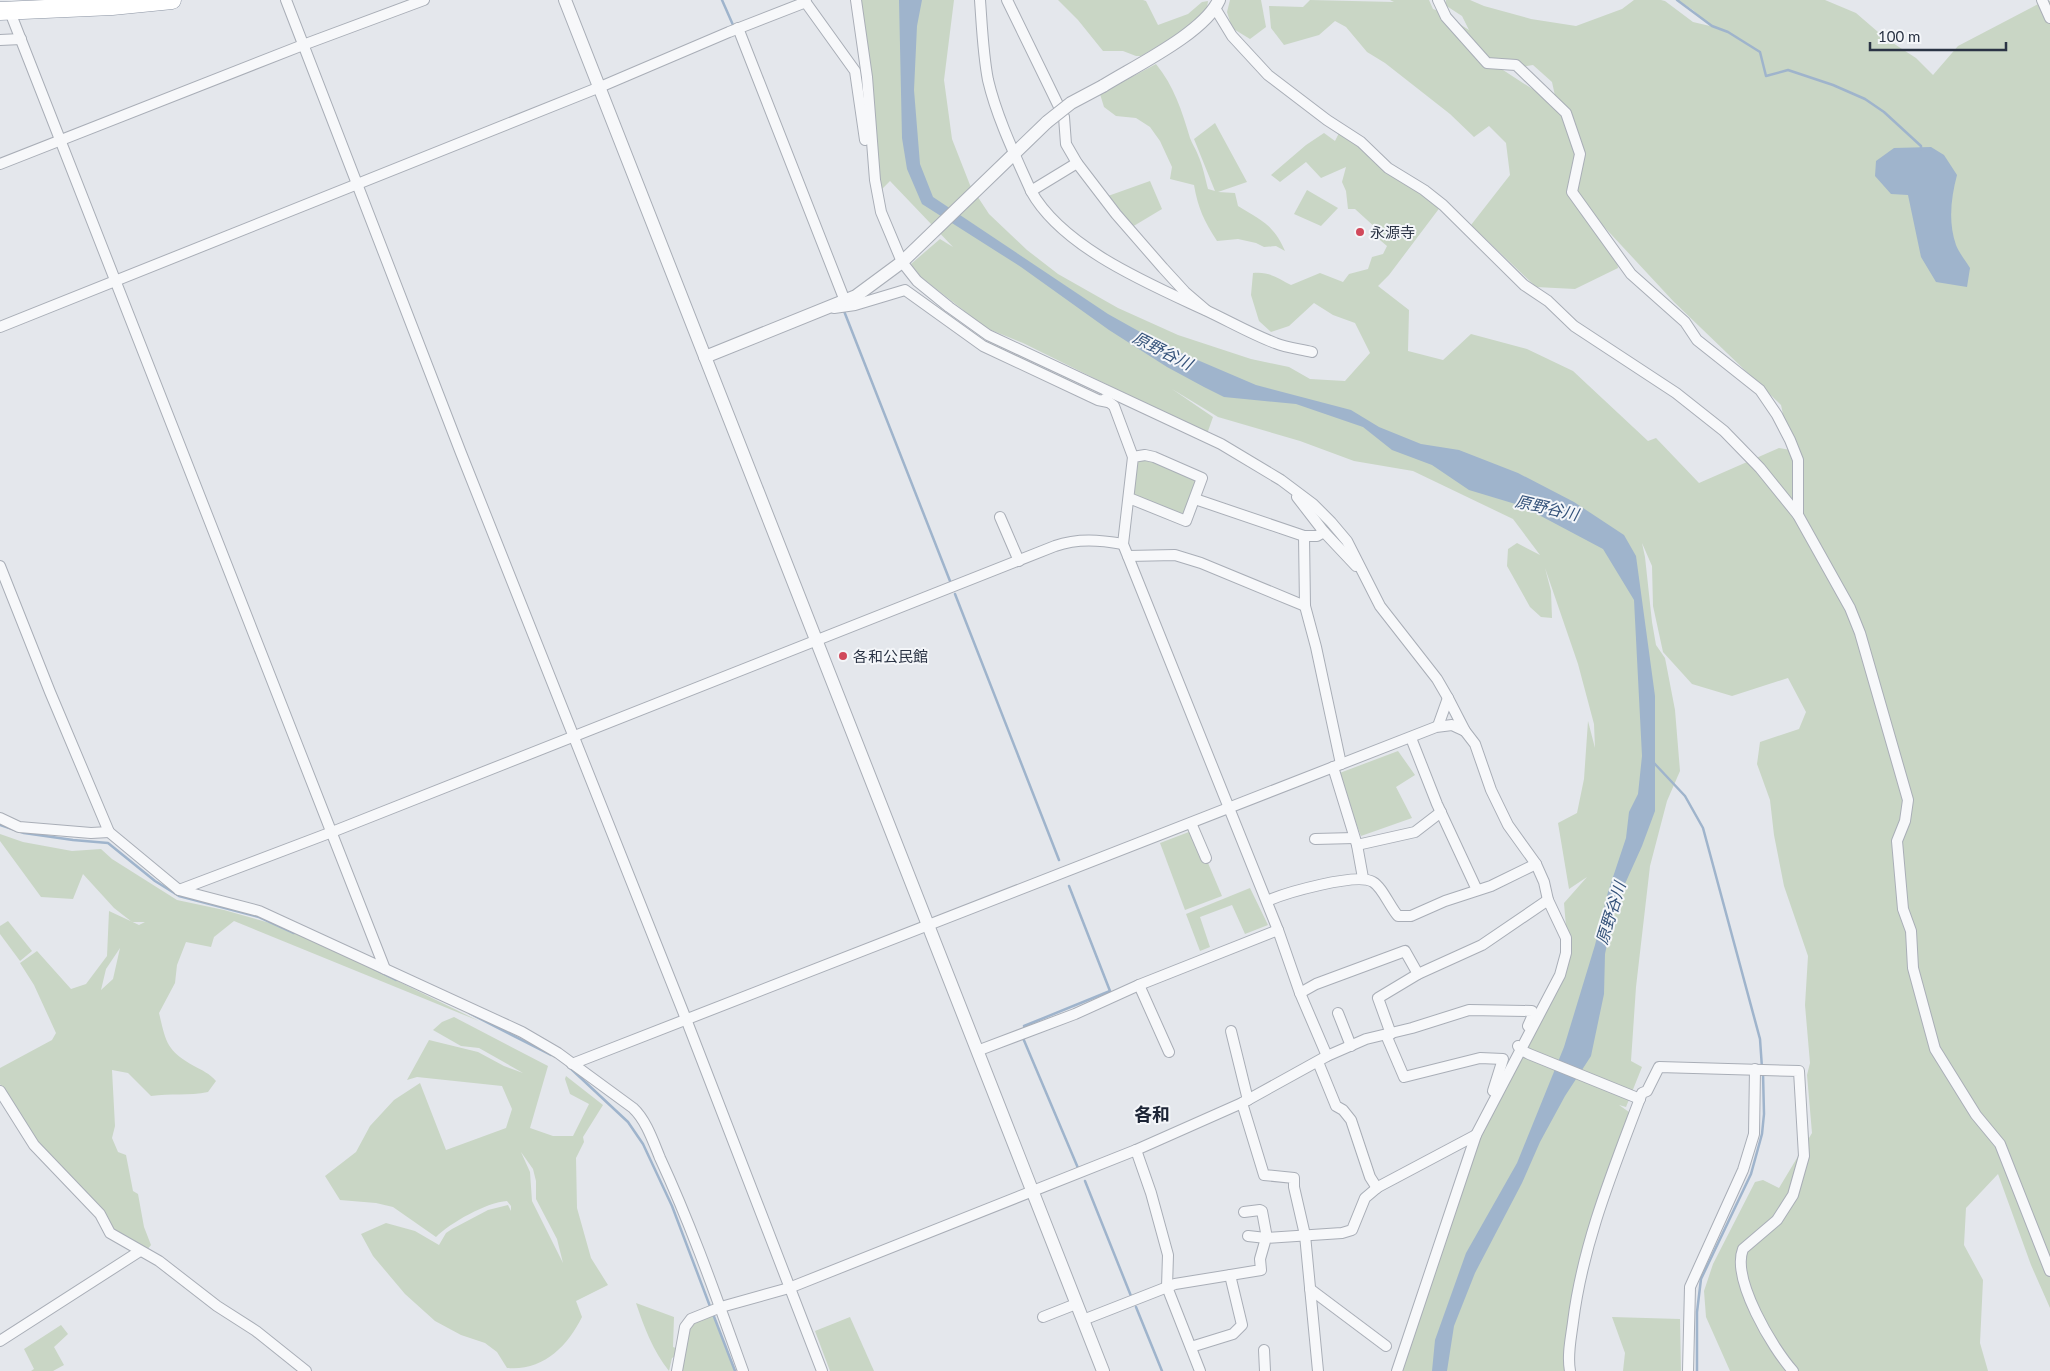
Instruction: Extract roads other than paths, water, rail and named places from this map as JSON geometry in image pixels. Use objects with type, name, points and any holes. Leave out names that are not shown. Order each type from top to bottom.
[{"type":"highway","points":[[6,14],[172,0]]},
{"type":"street","points":[[286,0],[572,736],[686,1019],[822,1371]]},
{"type":"street","points":[[0,164],[303,45],[424,0]]},
{"type":"street","points":[[566,0],[1103,1371]]},
{"type":"street","points":[[856,0],[867,78],[875,180],[881,212],[904,261],[916,281],[988,334],[1221,444],[1289,486],[1313,504],[1347,541],[1380,606],[1437,679],[1465,732],[1475,744],[1491,790],[1508,825],[1536,864],[1544,882],[1548,900],[1566,938],[1566,953],[1560,975],[1525,1052],[1491,1104],[1476,1135],[1397,1371]]},
{"type":"street","points":[[980,0],[984,52],[989,81],[1014,154],[1038,204],[1057,224],[1108,262],[1155,287],[1276,344],[1312,352]]},
{"type":"street","points":[[1007,0],[1064,117],[1066,144],[1077,163],[1116,214],[1163,268],[1185,292],[1206,310]]},
{"type":"street","points":[[1438,0],[1446,17],[1487,63],[1516,65],[1566,113],[1580,154],[1572,192],[1631,274],[1685,322],[1697,340],[1760,390],[1777,415],[1798,460],[1798,515]]},
{"type":"street","points":[[2042,0],[2050,18]]},
{"type":"street","points":[[0,327],[600,88],[805,1],[856,71],[866,153],[875,180]]},
{"type":"street","points":[[705,357],[846,301],[904,261],[1046,122],[1072,104],[1195,30],[1216,3],[1232,36],[1268,75],[1327,120],[1361,142],[1388,168],[1424,190],[1443,205],[1524,285],[1548,301],[1574,326],[1676,393],[1724,432],[1760,468],[1798,515],[1850,608],[1860,633],[1908,800],[1905,821],[1897,841],[1903,909],[1911,931],[1913,968],[1935,1049],[1976,1115],[2000,1144],[2050,1271]]},
{"type":"street","points":[[6,14],[21,39],[385,968]]},
{"type":"street","points":[[738,28],[846,301]]},
{"type":"street","points":[[0,40],[21,39]]},
{"type":"street","points":[[1031,191],[1077,163]]},
{"type":"street","points":[[830,307],[837,309],[855,305],[905,290],[983,346],[1098,400],[1108,402]]},
{"type":"street","points":[[1020,349],[1050,370],[1114,406],[1133,457],[1124,544],[1128,556],[1278,930],[1323,1059],[1336,1106],[1343,1110],[1352,1120],[1370,1177],[1377,1188]]},
{"type":"street","points":[[1129,498],[1186,521],[1202,478],[1154,457],[1145,455],[1133,457]]},
{"type":"street","points":[[1289,486],[1324,532],[1365,576]]},
{"type":"street","points":[[1195,499],[1304,536],[1317,536],[1324,532]]},
{"type":"street","points":[[1000,517],[1018,560]]},
{"type":"street","points":[[1304,536],[1305,606],[1318,657],[1337,766],[1363,878]]},
{"type":"street","points":[[179,890],[332,832],[1018,560],[1068,542],[1094,540],[1124,544]]},
{"type":"street","points":[[1128,556],[1175,555],[1201,563],[1305,606]]},
{"type":"street","points":[[0,566],[50,692],[109,832],[179,890],[259,911],[522,1032],[572,1064],[638,1113],[684,1210],[743,1371]]},
{"type":"street","points":[[1438,726],[1448,698]]},
{"type":"street","points":[[572,1064],[1438,726],[1452,725],[1465,732]]},
{"type":"street","points":[[1411,738],[1441,812],[1477,890]]},
{"type":"street","points":[[1315,839],[1355,841],[1415,832],[1441,812]]},
{"type":"street","points":[[0,818],[19,827],[91,833],[109,832]]},
{"type":"street","points":[[1191,822],[1206,858]]},
{"type":"street","points":[[1267,901],[1282,894],[1306,888],[1363,878],[1375,882],[1398,916],[1411,916],[1491,886],[1536,864]]},
{"type":"street","points":[[1491,1104],[1490,1099],[1503,1059],[1480,1058],[1404,1077],[1388,1034],[1378,998],[1418,974],[1482,944],[1548,900]]},
{"type":"street","points":[[977,1050],[1075,1014],[1139,985],[1278,930]]},
{"type":"street","points":[[1300,993],[1316,984],[1404,951],[1418,974]]},
{"type":"street","points":[[1139,985],[1169,1052]]},
{"type":"street","points":[[677,1371],[685,1327],[691,1319],[721,1307],[789,1288],[1136,1150],[1245,1101],[1323,1059],[1366,1039],[1469,1010],[1532,1011],[1532,1017],[1518,1047],[1525,1052],[1640,1100]]},
{"type":"street","points":[[1338,1013],[1350,1046]]},
{"type":"street","points":[[1231,1031],[1245,1101],[1264,1175],[1294,1178],[1294,1187],[1305,1235],[1318,1371]]},
{"type":"street","points":[[1570,1371],[1570,1342],[1576,1297],[1598,1213],[1642,1093],[1647,1091],[1659,1067],[1755,1068],[1799,1071],[1804,1156],[1793,1195],[1777,1220],[1743,1250],[1741,1255],[1741,1269],[1750,1302],[1783,1361],[1792,1371]]},
{"type":"street","points":[[1688,1371],[1690,1287],[1743,1170],[1754,1134],[1755,1068]]},
{"type":"street","points":[[0,1091],[34,1145],[100,1214],[110,1233],[159,1261],[217,1306],[256,1331],[306,1371]]},
{"type":"street","points":[[1248,1236],[1266,1238],[1342,1233],[1352,1230],[1365,1198],[1377,1188],[1476,1135]]},
{"type":"street","points":[[1136,1150],[1151,1193],[1168,1255],[1167,1287],[1200,1371]]},
{"type":"street","points":[[1082,1320],[1175,1284],[1261,1270],[1260,1258],[1266,1238],[1262,1212],[1260,1210],[1244,1212]]},
{"type":"street","points":[[0,1341],[140,1251]]},
{"type":"street","points":[[1191,1347],[1233,1334],[1242,1325],[1230,1275]]},
{"type":"street","points":[[1310,1289],[1386,1346]]},
{"type":"street","points":[[1043,1318],[1076,1304]]},
{"type":"street","points":[[1264,1350],[1265,1371]]},
{"type":"water","name":"原野谷川","points":[[899,0],[922,0],[917,26],[914,90],[920,164],[933,197],[1108,314],[1167,347],[1256,385],[1351,410],[1379,427],[1421,444],[1459,450],[1518,473],[1574,502],[1624,535],[1636,556],[1655,696],[1655,811],[1642,846],[1615,906],[1605,954],[1604,994],[1591,1056],[1565,1096],[1540,1142],[1522,1183],[1475,1273],[1454,1326],[1447,1371],[1432,1371],[1435,1340],[1466,1253],[1517,1163],[1564,1047],[1595,945],[1608,892],[1626,838],[1629,812],[1638,794],[1642,756],[1634,600],[1603,549],[1522,506],[1469,490],[1432,465],[1392,450],[1363,427],[1296,404],[1224,397],[1204,387],[1167,367],[1109,330],[1021,267],[922,204],[907,169],[902,138]]},
{"type":"water","points":[[1931,147],[1944,155],[1957,175],[1953,192],[1951,219],[1957,248],[1970,268],[1967,287],[1936,282],[1921,257],[1908,195],[1891,194],[1875,176],[1876,161],[1894,148]]},
{"type":"waterway","points":[[722,0],[733,25]]},
{"type":"waterway","points":[[1677,0],[1712,26],[1728,32],[1760,52],[1766,76],[1788,70],[1833,85],[1865,99],[1884,112],[1921,146],[1921,149]]},
{"type":"waterway","points":[[844,311],[950,581]]},
{"type":"waterway","points":[[955,594],[1059,860]]},
{"type":"waterway","points":[[1654,763],[1685,796],[1703,828],[1760,1039],[1762,1068]]},
{"type":"waterway","points":[[0,825],[24,833],[108,843],[155,881],[179,896],[259,917],[294,933]]},
{"type":"waterway","points":[[1024,1026],[1110,991],[1069,886]]},
{"type":"waterway","points":[[374,969],[396,980]]},
{"type":"waterway","points":[[469,1013],[551,1055]]},
{"type":"waterway","points":[[1023,1038],[1078,1168]]},
{"type":"waterway","points":[[568,1066],[628,1122],[643,1144],[672,1206],[711,1309]]},
{"type":"waterway","points":[[1697,1371],[1697,1312],[1701,1279],[1751,1174],[1762,1134],[1764,1114],[1763,1073]]},
{"type":"waterway","points":[[1085,1181],[1131,1296]]},
{"type":"waterway","points":[[1136,1307],[1162,1371]]},
{"type":"waterway","points":[[713,1314],[735,1371]]},
{"type":"place","name":"永源寺","points":[[1360,232]]},
{"type":"place","name":"各和公民館","points":[[843,656]]},
{"type":"district","name":"各和","points":[[1152,1114]]}]
